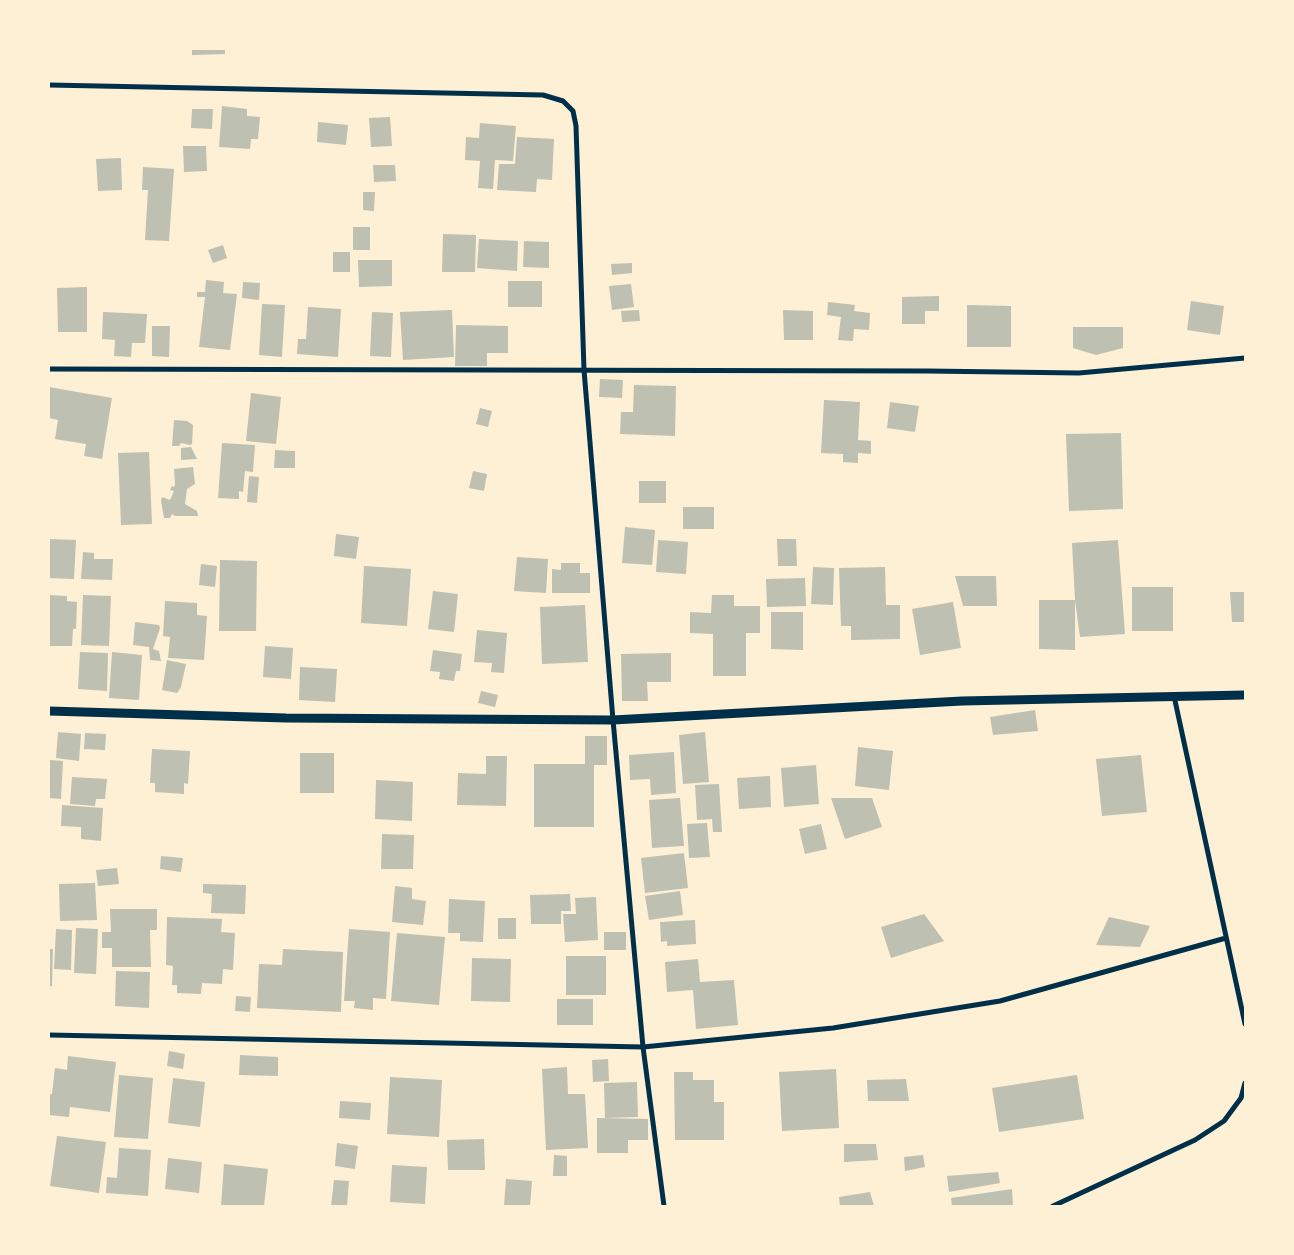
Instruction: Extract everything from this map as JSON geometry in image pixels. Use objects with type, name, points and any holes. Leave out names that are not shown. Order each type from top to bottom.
[{"type":"street","points":[[49,85],[543,95],[563,101],[573,111],[576,126],[584,370],[613,720],[643,1047],[664,1206]]},
{"type":"street","points":[[49,368],[1079,373],[1245,358]]},
{"type":"street","points":[[49,711],[286,718],[613,720],[962,702],[1245,695]]},
{"type":"street","points":[[1174,696],[1245,1024]]},
{"type":"street","points":[[49,1035],[643,1047],[833,1028],[1000,1001],[1226,938]]},
{"type":"street","points":[[1052,1206],[1196,1140],[1224,1121],[1241,1098],[1245,1083]]},
{"type":"building","points":[[192,49],[225,49],[225,54],[192,55]]},
{"type":"building","points":[[222,106],[247,109],[247,116],[260,117],[258,139],[251,139],[250,149],[219,147]]},
{"type":"building","points":[[192,109],[213,109],[212,129],[191,128]]},
{"type":"building","points":[[390,117],[392,146],[371,147],[369,118]]},
{"type":"building","points":[[318,122],[348,125],[346,145],[317,142]]},
{"type":"building","points":[[480,123],[516,126],[513,161],[495,160],[493,189],[478,188],[480,161],[465,160],[466,137],[479,138]]},
{"type":"building","points":[[517,137],[554,139],[552,180],[537,179],[536,192],[497,190],[499,164],[515,164]]},
{"type":"building","points":[[183,146],[206,146],[207,171],[184,172]]},
{"type":"building","points":[[121,158],[122,190],[98,191],[96,159]]},
{"type":"building","points":[[373,165],[395,165],[396,181],[374,182]]},
{"type":"building","points":[[143,167],[174,169],[169,241],[145,240],[148,190],[142,190]]},
{"type":"building","points":[[363,192],[375,192],[374,211],[363,210]]},
{"type":"building","points":[[353,227],[370,227],[370,250],[353,250]]},
{"type":"building","points":[[443,234],[476,235],[475,272],[442,272]]},
{"type":"building","points":[[479,239],[518,241],[517,271],[477,268]]},
{"type":"building","points":[[524,241],[549,242],[549,268],[523,267]]},
{"type":"building","points":[[223,245],[227,258],[213,263],[208,250]]},
{"type":"building","points":[[333,252],[350,252],[350,272],[333,272]]},
{"type":"building","points":[[358,260],[392,260],[392,286],[359,287]]},
{"type":"building","points":[[632,263],[632,273],[612,275],[611,264]]},
{"type":"building","points":[[206,280],[224,282],[223,293],[237,294],[230,350],[199,347],[205,297],[197,297],[197,292],[205,292]]},
{"type":"building","points":[[508,281],[542,281],[542,307],[508,307]]},
{"type":"building","points":[[243,282],[260,283],[259,300],[242,298]]},
{"type":"building","points":[[631,284],[634,307],[612,310],[609,286]]},
{"type":"building","points":[[87,287],[87,332],[58,332],[57,288]]},
{"type":"building","points":[[939,296],[939,311],[925,311],[925,324],[902,324],[902,297]]},
{"type":"building","points":[[1191,301],[1224,306],[1220,335],[1187,330]]},
{"type":"building","points":[[828,302],[855,305],[854,311],[870,313],[869,330],[854,329],[853,341],[838,340],[841,317],[827,315]]},
{"type":"building","points":[[262,304],[285,305],[282,357],[259,355]]},
{"type":"building","points":[[967,305],[1011,306],[1011,347],[967,347]]},
{"type":"building","points":[[308,307],[341,309],[338,357],[297,354],[298,339],[306,339]]},
{"type":"building","points":[[452,310],[454,357],[403,360],[400,312]]},
{"type":"building","points":[[639,310],[640,321],[622,322],[621,311]]},
{"type":"building","points":[[783,310],[813,311],[813,340],[784,340]]},
{"type":"building","points":[[103,312],[147,314],[145,343],[132,343],[131,357],[114,356],[115,340],[102,339]]},
{"type":"building","points":[[372,312],[393,313],[391,357],[370,356]]},
{"type":"building","points":[[456,325],[508,326],[508,353],[487,353],[487,366],[455,366]]},
{"type":"building","points":[[152,326],[170,326],[169,357],[152,356]]},
{"type":"building","points":[[1073,327],[1123,327],[1123,348],[1096,355],[1073,348]]},
{"type":"building","points":[[600,379],[623,380],[622,398],[599,397]]},
{"type":"building","points":[[634,385],[676,386],[675,436],[620,434],[621,412],[633,412]]},
{"type":"building","points":[[49,387],[112,398],[102,459],[84,456],[86,444],[55,439],[58,420],[49,418]]},
{"type":"building","points":[[251,393],[281,397],[276,444],[246,441]]},
{"type":"building","points":[[824,400],[860,402],[858,440],[871,441],[871,454],[858,453],[858,463],[843,462],[843,454],[821,453]]},
{"type":"building","points":[[890,402],[919,406],[915,432],[887,428]]},
{"type":"building","points":[[480,408],[492,411],[488,427],[476,424]]},
{"type":"building","points":[[174,420],[187,421],[193,425],[192,444],[181,443],[179,446],[172,446]]},
{"type":"building","points":[[1121,433],[1123,509],[1069,511],[1066,434]]},
{"type":"building","points":[[222,443],[255,445],[253,472],[245,471],[243,492],[239,491],[239,499],[218,498]]},
{"type":"building","points":[[191,447],[197,459],[181,460],[181,448]]},
{"type":"building","points":[[275,450],[295,451],[295,468],[274,468]]},
{"type":"building","points":[[149,452],[152,524],[121,525],[118,453]]},
{"type":"building","points":[[193,467],[195,484],[187,489],[185,504],[197,511],[198,516],[175,516],[172,514],[170,518],[164,518],[161,501],[162,497],[170,500],[174,491],[170,490],[175,484],[174,469]]},
{"type":"building","points":[[473,471],[487,474],[484,491],[469,488]]},
{"type":"building","points":[[249,476],[259,477],[257,503],[247,502]]},
{"type":"building","points":[[639,481],[666,481],[666,503],[639,503]]},
{"type":"building","points":[[683,507],[714,507],[714,529],[683,529]]},
{"type":"building","points":[[625,527],[655,530],[652,565],[622,563]]},
{"type":"building","points":[[336,534],[359,537],[356,559],[334,556]]},
{"type":"building","points":[[49,539],[76,540],[74,579],[49,578]]},
{"type":"building","points":[[777,539],[796,539],[797,566],[778,566]]},
{"type":"building","points":[[658,540],[688,542],[686,574],[656,572]]},
{"type":"building","points":[[1118,540],[1125,634],[1080,637],[1075,600],[1072,543]]},
{"type":"building","points":[[83,552],[94,553],[94,559],[113,559],[112,580],[81,579]]},
{"type":"building","points":[[517,557],[548,559],[546,593],[514,591]]},
{"type":"building","points":[[220,560],[257,561],[256,631],[219,631]]},
{"type":"building","points":[[561,563],[580,563],[580,573],[590,573],[590,593],[552,593],[552,569],[561,570]]},
{"type":"building","points":[[201,564],[217,566],[215,587],[199,585]]},
{"type":"building","points":[[364,566],[411,569],[407,626],[361,623]]},
{"type":"building","points":[[813,567],[834,568],[833,605],[811,604]]},
{"type":"building","points":[[885,567],[886,605],[900,605],[900,639],[851,640],[851,626],[841,626],[839,568]]},
{"type":"building","points":[[955,576],[996,576],[997,606],[963,606]]},
{"type":"building","points":[[805,578],[806,606],[767,607],[766,579]]},
{"type":"building","points":[[1132,587],[1173,587],[1173,631],[1132,631]]},
{"type":"building","points":[[433,591],[458,594],[454,632],[428,629]]},
{"type":"building","points":[[1230,592],[1245,592],[1245,622],[1232,622]]},
{"type":"building","points":[[49,595],[67,596],[67,601],[77,602],[76,629],[73,629],[72,646],[49,646]]},
{"type":"building","points":[[83,595],[111,596],[109,646],[81,645]]},
{"type":"building","points":[[712,595],[734,595],[734,606],[760,606],[760,633],[746,633],[746,676],[713,676],[713,634],[690,633],[690,612],[711,613]]},
{"type":"building","points":[[1039,600],[1075,600],[1075,650],[1039,649]]},
{"type":"building","points":[[165,601],[197,603],[197,615],[207,616],[204,660],[168,658],[170,637],[163,636]]},
{"type":"building","points":[[953,602],[961,648],[920,655],[912,609]]},
{"type":"building","points":[[585,605],[588,662],[542,664],[540,607]]},
{"type":"building","points":[[771,612],[803,612],[803,650],[771,649]]},
{"type":"building","points":[[135,622],[159,625],[160,628],[153,649],[159,651],[161,661],[150,660],[149,647],[133,645]]},
{"type":"building","points":[[477,630],[507,633],[504,673],[491,672],[492,663],[474,662]]},
{"type":"building","points":[[265,646],[293,648],[291,679],[263,677]]},
{"type":"building","points":[[433,650],[462,654],[460,671],[456,671],[454,681],[439,679],[440,672],[430,671]]},
{"type":"building","points":[[80,652],[108,653],[107,691],[78,689]]},
{"type":"building","points":[[112,652],[142,655],[139,700],[109,698]]},
{"type":"building","points":[[671,653],[671,682],[647,682],[648,701],[622,701],[621,654]]},
{"type":"building","points":[[167,660],[186,664],[181,687],[177,693],[162,690]]},
{"type":"building","points":[[300,667],[337,669],[335,702],[299,700]]},
{"type":"building","points":[[481,691],[498,695],[495,707],[478,703]]},
{"type":"building","points":[[1035,710],[1038,731],[993,735],[990,717]]},
{"type":"building","points":[[58,732],[81,734],[79,761],[56,758]]},
{"type":"building","points":[[705,732],[709,782],[683,784],[679,735]]},
{"type":"building","points":[[85,733],[106,734],[105,750],[84,749]]},
{"type":"building","points":[[585,736],[607,736],[607,765],[594,765],[594,827],[534,827],[534,764],[585,764]]},
{"type":"building","points":[[858,747],[893,751],[889,790],[855,786]]},
{"type":"building","points":[[152,749],[190,751],[188,784],[184,783],[184,794],[155,792],[155,783],[150,783]]},
{"type":"building","points":[[674,752],[676,793],[651,795],[650,779],[630,780],[629,755]]},
{"type":"building","points":[[300,753],[334,753],[334,793],[300,793]]},
{"type":"building","points":[[1141,755],[1147,812],[1102,816],[1096,759]]},
{"type":"building","points":[[486,756],[507,756],[506,806],[457,805],[458,773],[486,774]]},
{"type":"building","points":[[49,760],[63,761],[61,799],[49,798]]},
{"type":"building","points":[[816,765],[819,804],[784,807],[781,768]]},
{"type":"building","points":[[770,776],[771,807],[739,809],[737,778]]},
{"type":"building","points":[[72,777],[107,779],[105,799],[96,799],[95,806],[70,804]]},
{"type":"building","points":[[376,780],[413,782],[412,821],[375,819]]},
{"type":"building","points":[[719,784],[722,832],[713,832],[712,819],[697,820],[695,785]]},
{"type":"building","points":[[680,798],[684,846],[652,848],[649,800]]},
{"type":"building","points":[[831,798],[872,798],[882,827],[845,839]]},
{"type":"building","points":[[62,805],[103,808],[101,841],[81,839],[81,827],[61,826]]},
{"type":"building","points":[[707,823],[710,857],[689,858],[687,824]]},
{"type":"building","points":[[821,824],[827,849],[805,854],[799,829]]},
{"type":"building","points":[[382,834],[414,835],[413,869],[381,869]]},
{"type":"building","points":[[684,853],[688,888],[645,893],[641,858]]},
{"type":"building","points":[[161,856],[183,858],[181,872],[160,869]]},
{"type":"building","points":[[117,868],[119,884],[98,886],[96,870]]},
{"type":"building","points":[[95,883],[97,920],[60,921],[59,884]]},
{"type":"building","points":[[203,884],[246,885],[245,914],[211,913],[212,894],[203,893]]},
{"type":"building","points":[[395,886],[412,888],[412,899],[426,901],[423,925],[392,922]]},
{"type":"building","points":[[680,891],[683,915],[649,920],[645,896]]},
{"type":"building","points":[[570,894],[571,911],[561,911],[561,924],[531,924],[530,895]]},
{"type":"building","points":[[596,897],[598,940],[565,942],[563,914],[576,914],[575,898]]},
{"type":"building","points":[[449,899],[485,901],[483,942],[460,941],[460,933],[448,933]]},
{"type":"building","points":[[110,909],[157,909],[157,930],[150,930],[151,967],[112,967],[112,948],[102,948],[102,932],[111,932]]},
{"type":"building","points":[[924,914],[944,941],[891,958],[881,927]]},
{"type":"building","points":[[167,917],[222,919],[221,932],[235,933],[233,970],[223,969],[222,984],[202,983],[201,994],[177,993],[177,985],[172,985],[173,966],[166,965]]},
{"type":"building","points":[[1109,917],[1150,926],[1140,947],[1096,945]]},
{"type":"building","points":[[498,918],[516,918],[516,939],[498,939]]},
{"type":"building","points":[[695,920],[696,944],[667,946],[667,941],[661,942],[660,922]]},
{"type":"building","points":[[76,928],[98,929],[96,974],[74,973]]},
{"type":"building","points":[[56,929],[72,930],[71,970],[54,969]]},
{"type":"building","points":[[349,929],[390,932],[386,999],[373,998],[373,1010],[354,1008],[355,1001],[344,1001]]},
{"type":"building","points":[[604,932],[626,932],[626,950],[604,950]]},
{"type":"building","points":[[397,933],[445,937],[439,1005],[391,1001]]},
{"type":"building","points":[[49,949],[53,949],[52,986],[49,986]]},
{"type":"building","points":[[283,949],[343,952],[341,1012],[257,1008],[259,964],[282,965]]},
{"type":"building","points":[[566,956],[606,956],[606,995],[566,995]]},
{"type":"building","points":[[472,958],[511,959],[510,1002],[471,1001]]},
{"type":"building","points":[[698,959],[700,982],[734,980],[738,1025],[696,1029],[693,990],[667,992],[665,962]]},
{"type":"building","points":[[116,971],[150,972],[149,1008],[115,1006]]},
{"type":"building","points":[[236,996],[251,997],[250,1012],[235,1011]]},
{"type":"building","points":[[557,999],[593,999],[593,1025],[557,1025]]},
{"type":"building","points":[[169,1051],[185,1054],[183,1069],[167,1066]]},
{"type":"building","points":[[240,1055],[278,1057],[278,1076],[239,1075]]},
{"type":"building","points":[[68,1056],[116,1062],[110,1112],[70,1107],[69,1117],[49,1115],[49,1094],[52,1094],[55,1068],[67,1070]]},
{"type":"building","points":[[608,1059],[609,1081],[593,1082],[592,1060]]},
{"type":"building","points":[[567,1067],[568,1094],[585,1094],[588,1148],[546,1150],[542,1069]]},
{"type":"building","points":[[836,1069],[839,1128],[782,1131],[779,1072]]},
{"type":"building","points":[[674,1072],[693,1072],[693,1080],[714,1080],[714,1102],[724,1102],[724,1140],[675,1140]]},
{"type":"building","points":[[119,1075],[153,1078],[148,1139],[114,1137]]},
{"type":"building","points":[[1077,1075],[1084,1119],[999,1132],[992,1088]]},
{"type":"building","points":[[390,1077],[442,1080],[439,1137],[387,1134]]},
{"type":"building","points":[[173,1078],[205,1082],[200,1127],[168,1123]]},
{"type":"building","points":[[906,1079],[909,1101],[868,1101],[867,1080]]},
{"type":"building","points":[[637,1082],[638,1117],[605,1118],[604,1083]]},
{"type":"building","points":[[340,1101],[371,1103],[370,1120],[339,1118]]},
{"type":"building","points":[[597,1118],[648,1119],[648,1140],[628,1140],[628,1153],[597,1153]]},
{"type":"building","points":[[57,1136],[106,1142],[99,1193],[50,1186]]},
{"type":"building","points":[[484,1139],[485,1170],[448,1170],[447,1140]]},
{"type":"building","points":[[337,1143],[358,1146],[355,1169],[335,1166]]},
{"type":"building","points":[[844,1144],[876,1144],[878,1160],[844,1162]]},
{"type":"building","points":[[119,1148],[151,1150],[148,1196],[106,1193],[107,1177],[117,1178]]},
{"type":"building","points":[[554,1155],[567,1156],[567,1176],[553,1176]]},
{"type":"building","points":[[923,1155],[925,1167],[905,1171],[904,1157]]},
{"type":"building","points":[[168,1158],[202,1162],[199,1193],[165,1189]]},
{"type":"building","points":[[224,1164],[268,1169],[264,1206],[221,1206]]},
{"type":"building","points":[[392,1165],[427,1167],[425,1204],[390,1202]]},
{"type":"building","points":[[998,1172],[1000,1183],[949,1192],[947,1176]]},
{"type":"building","points":[[506,1179],[532,1181],[530,1206],[504,1206]]},
{"type":"building","points":[[334,1180],[349,1181],[347,1206],[331,1206]]},
{"type":"building","points":[[1012,1189],[1013,1206],[952,1206],[951,1198]]},
{"type":"building","points":[[870,1192],[874,1206],[840,1206],[839,1197]]}]
